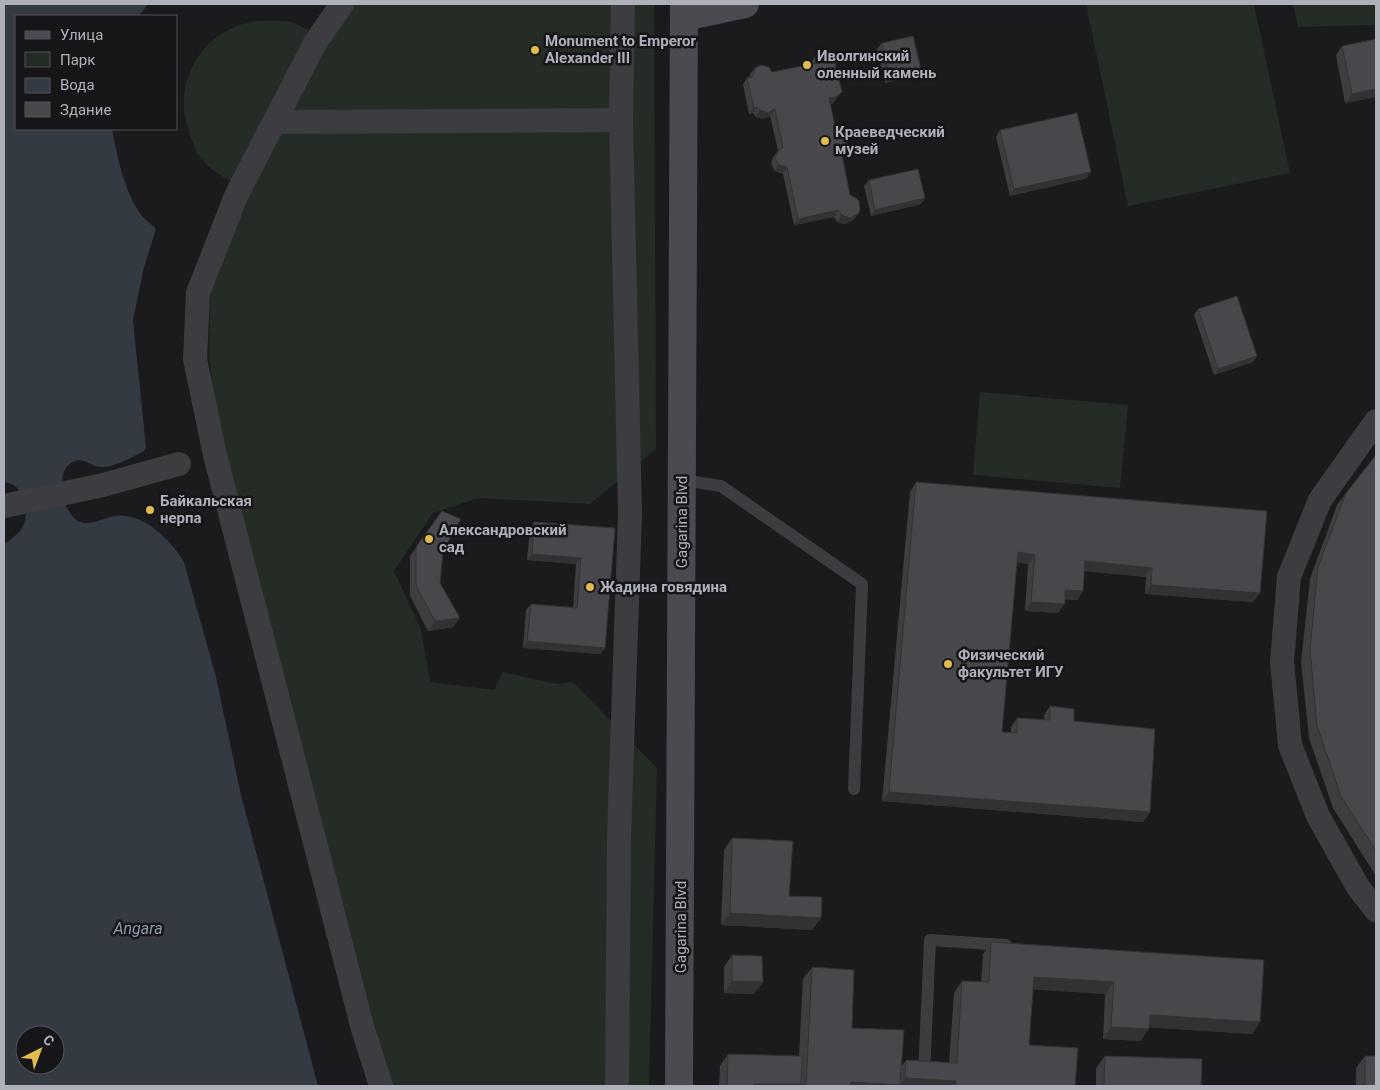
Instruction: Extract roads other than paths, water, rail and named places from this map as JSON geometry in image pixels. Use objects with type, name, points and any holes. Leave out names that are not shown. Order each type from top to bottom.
[{"type":"street","points":[[342,4],[315,43],[236,196],[198,293],[195,359],[214,455],[363,1029],[381,1086]]},
{"type":"street","points":[[617,1086],[619,837],[630,514],[621,120],[622,4]]},
{"type":"street","points":[[684,10],[745,4]]},
{"type":"street","name":"Gagarina Blvd","points":[[679,1086],[684,10]]},
{"type":"street","points":[[275,122],[621,120]]},
{"type":"street","points":[[1376,421],[1320,500],[1289,577],[1282,662],[1290,745],[1318,816],[1358,887],[1376,910]]},
{"type":"street","points":[[5,506],[103,485],[180,464]]},
{"type":"lane","points":[[682,480],[721,486],[862,584],[854,789]]},
{"type":"lane","points":[[924,1074],[930,940],[1017,946]]},
{"type":"water","name":"Angara","points":[[4,4],[148,4],[140,15],[15,15],[15,130],[112,130],[125,183],[134,204],[156,229],[144,267],[133,320],[146,448],[129,459],[107,467],[98,467],[81,460],[73,462],[67,466],[64,473],[62,491],[68,509],[78,521],[91,523],[115,516],[136,518],[155,529],[164,537],[184,562],[216,677],[241,795],[318,1086],[4,1086],[4,544],[20,530],[25,520],[25,511],[20,492],[13,485],[4,482]]},
{"type":"place","name":"Monument to Emperor Alexander III","points":[[535,50]]},
{"type":"place","name":"Иволгинский оленный камень","points":[[807,65]]},
{"type":"place","name":"Краеведческий музей","points":[[825,141]]},
{"type":"place","name":"Байкальская нерпа","points":[[150,510]]},
{"type":"place","name":"Александровский сад","points":[[429,539]]},
{"type":"place","name":"Жадина говядина","points":[[590,587]]},
{"type":"place","name":"Физический факультет ИГУ","points":[[948,664]]}]
